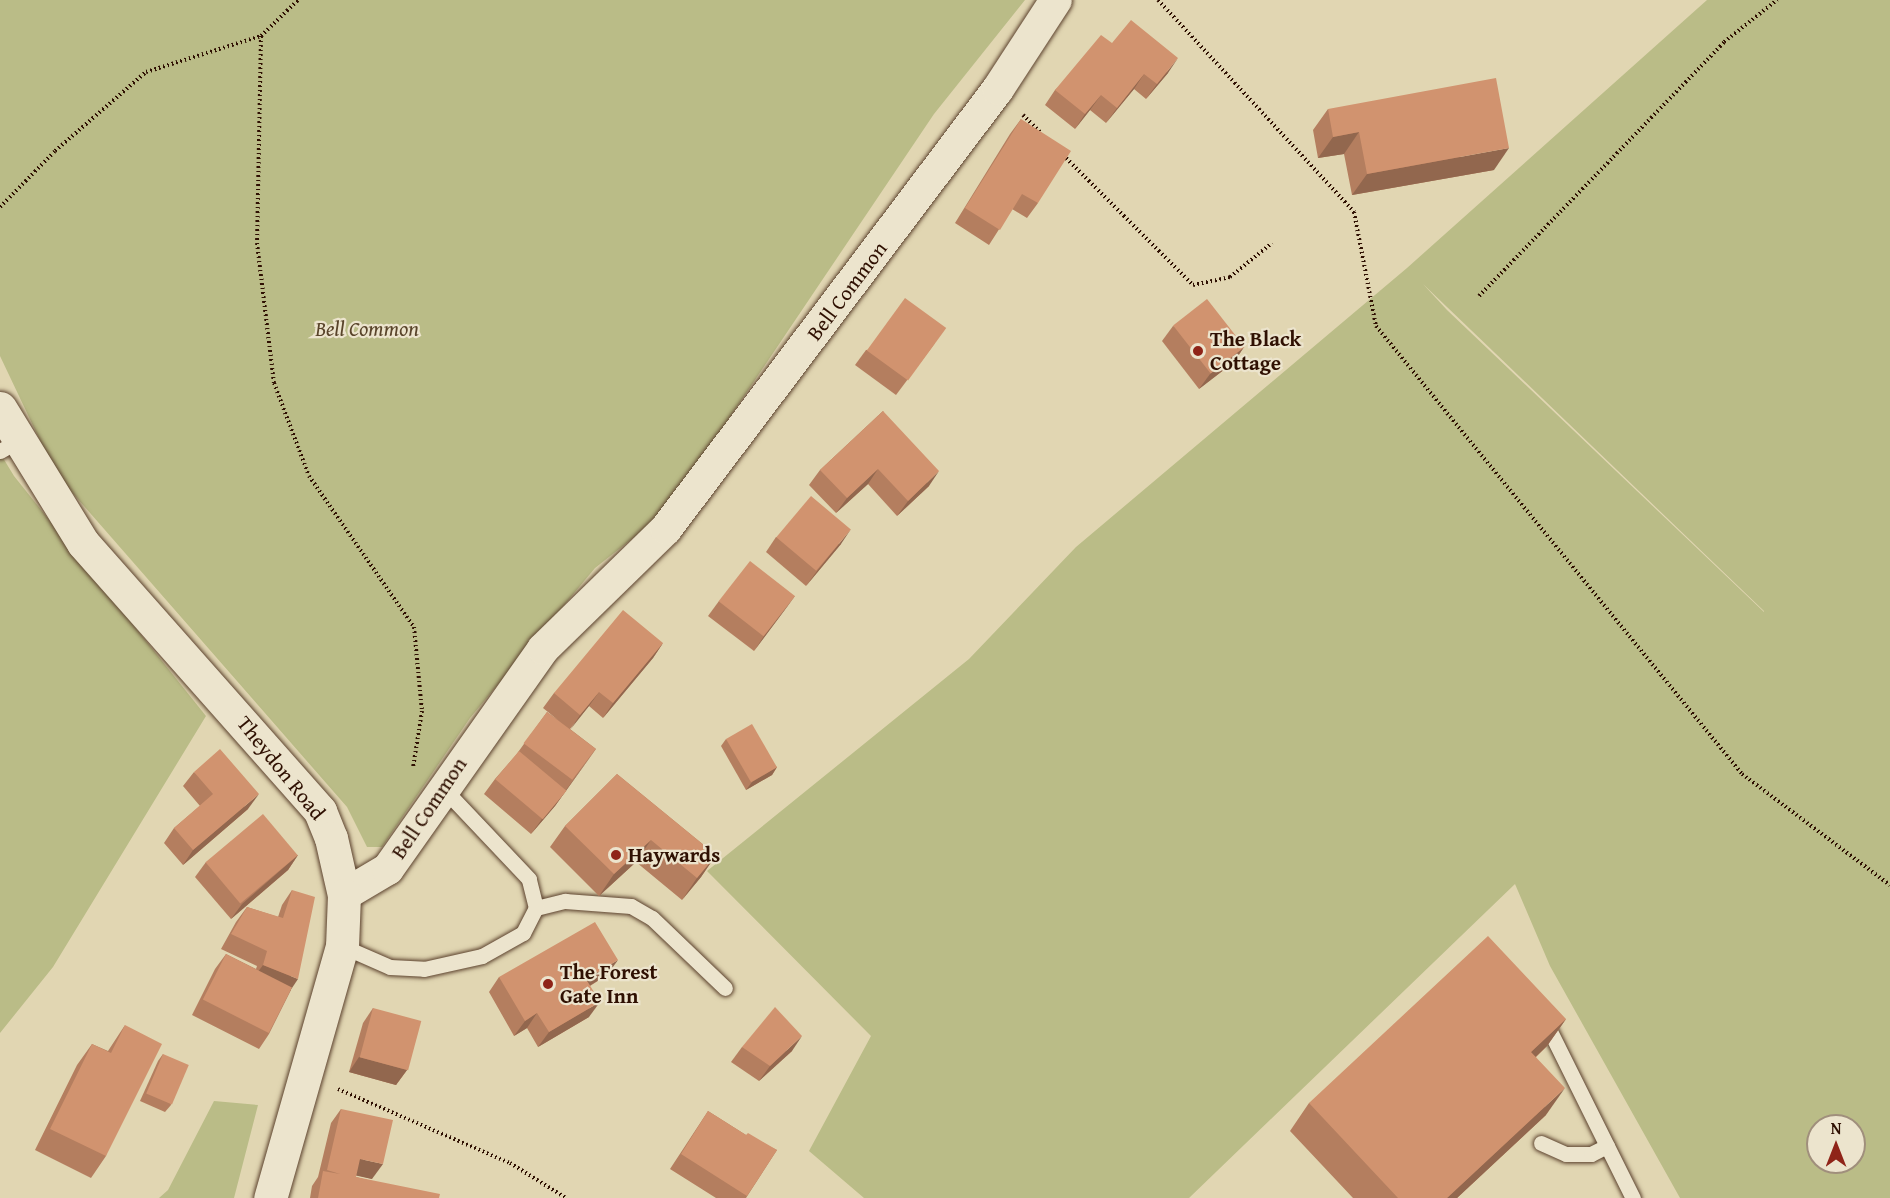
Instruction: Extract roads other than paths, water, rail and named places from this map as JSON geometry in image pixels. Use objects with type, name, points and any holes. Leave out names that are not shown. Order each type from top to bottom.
[{"type":"street","name":"Bell Common","points":[[344,895],[388,869],[442,787],[543,649],[666,529],[998,89],[1056,0]]},
{"type":"street","name":"Theydon Road","points":[[0,408],[10,445],[83,543],[320,811],[340,866],[344,895],[342,946],[270,1198]]},
{"type":"lane","points":[[342,946],[390,968],[424,969],[482,956],[523,933],[536,908],[529,879],[442,787]]},
{"type":"lane","points":[[536,908],[565,901],[631,906],[652,918],[725,988]]},
{"type":"lane","points":[[1538,1007],[1633,1198]]},
{"type":"lane","points":[[1541,1143],[1566,1154],[1591,1154],[1607,1146]]},
{"type":"place","name":"The Black Cottage","points":[[1198,351]]},
{"type":"place","name":"Haywards","points":[[616,855]]},
{"type":"place","name":"The Forest Gate Inn","points":[[548,984]]}]
